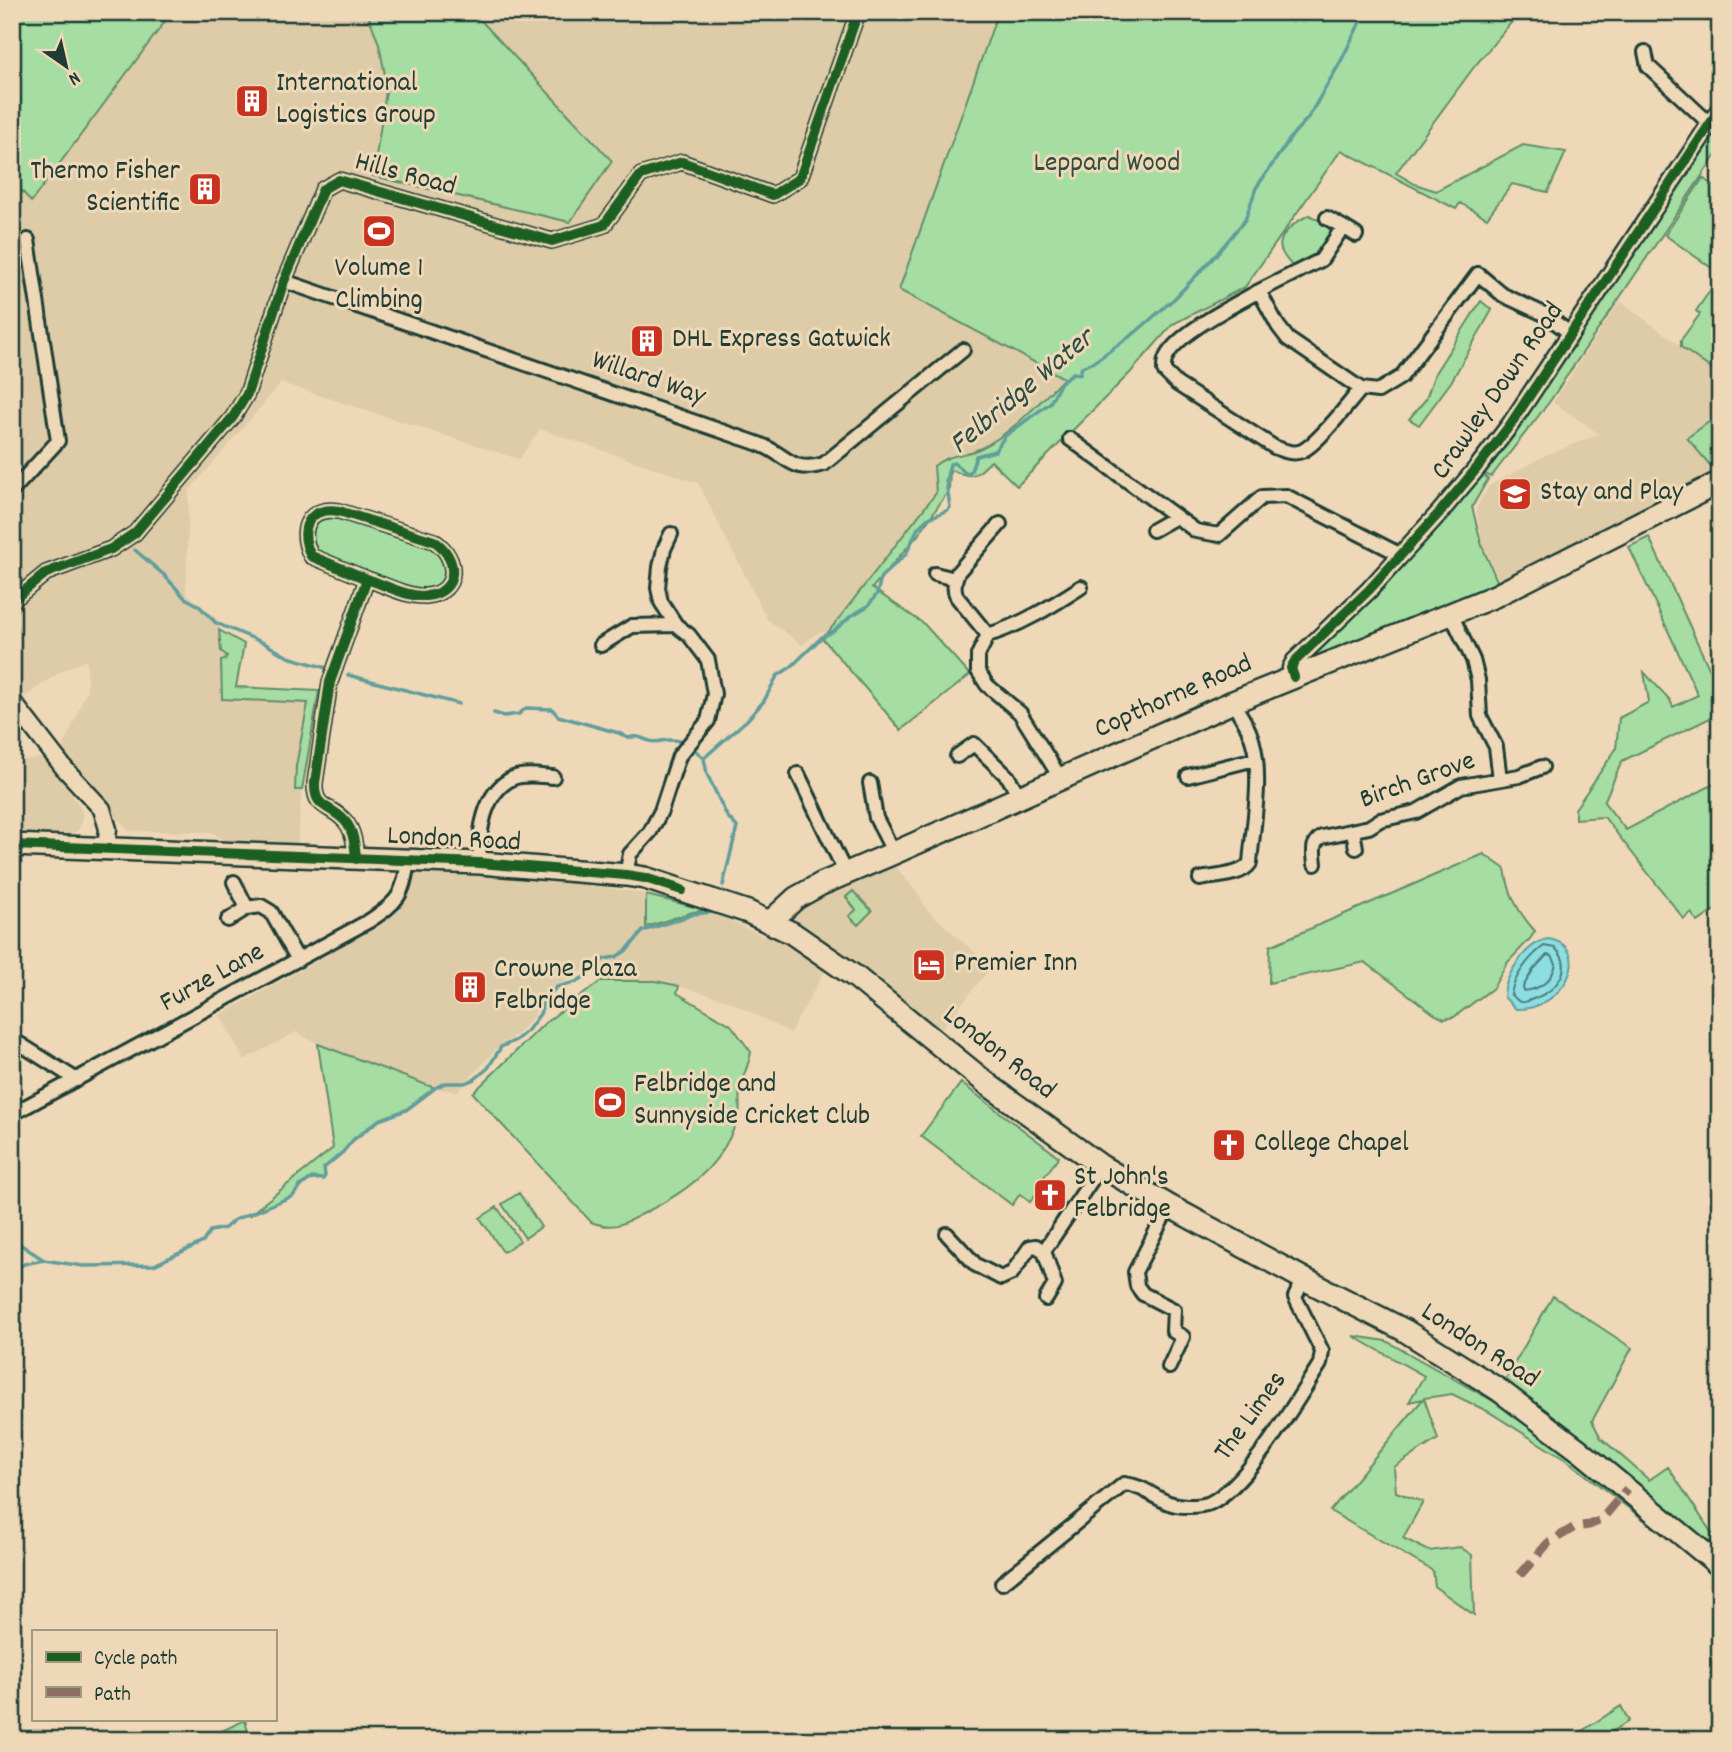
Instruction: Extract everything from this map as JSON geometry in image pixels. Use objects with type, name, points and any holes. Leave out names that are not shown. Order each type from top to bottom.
[{"type":"highway","name":"Copthorne Road","points":[[771,921],[796,898],[845,872],[894,853],[1233,702],[1495,596],[1720,482]]},
{"type":"highway","name":"London Road","points":[[12,845],[480,863],[625,875],[657,882],[771,921],[839,965],[925,1031],[990,1086],[1101,1166],[1169,1206],[1404,1330],[1499,1390],[1579,1450],[1720,1566]]},
{"type":"street","name":"Hills Road","points":[[12,601],[46,573],[124,542],[148,520],[233,417],[244,400],[284,281],[323,189],[339,180],[552,241],[604,225],[641,176],[682,162],[773,195],[800,178],[858,12]]},
{"type":"street","points":[[1645,52],[1648,66],[1709,123]]},
{"type":"street","name":"Crawley Down Road","points":[[1294,677],[1291,668],[1295,661],[1401,555],[1458,492],[1510,425],[1720,109]]},
{"type":"street","points":[[1327,218],[1356,234]]},
{"type":"street","points":[[1343,227],[1321,260],[1195,327],[1165,358],[1164,371],[1177,384],[1274,447],[1290,453],[1302,451],[1318,438],[1362,389]]},
{"type":"street","points":[[12,492],[58,441],[28,240]]},
{"type":"street","points":[[1259,291],[1288,339],[1362,389],[1378,391],[1401,377],[1478,274],[1503,295],[1544,314],[1570,332]]},
{"type":"street","name":"Willard Way","points":[[284,281],[733,435],[766,447],[796,467],[824,464],[962,350]]},
{"type":"street","points":[[1070,439],[1196,531],[1219,535],[1262,497],[1286,496],[1401,555]]},
{"type":"street","points":[[339,511],[434,541],[445,548],[453,573],[448,585],[436,594],[423,596],[367,579],[311,556],[305,539],[305,529],[317,512],[339,511]]},
{"type":"street","points":[[1153,530],[1176,517]]},
{"type":"street","points":[[988,635],[957,597],[955,579],[958,572],[1000,524]]},
{"type":"street","points":[[625,875],[630,854],[650,832],[661,811],[679,756],[708,721],[713,694],[709,660],[689,635],[676,625],[661,602],[658,588],[664,549],[671,534]]},
{"type":"street","points":[[936,574],[955,579]]},
{"type":"street","points":[[356,859],[355,841],[345,821],[320,803],[315,796],[315,783],[330,682],[367,579]]},
{"type":"street","points":[[1061,779],[1020,713],[988,685],[978,671],[978,655],[988,635],[1008,629],[1081,587]]},
{"type":"street","name":"Birch Grove","points":[[1451,614],[1473,660],[1478,680],[1480,716],[1496,747],[1500,779]]},
{"type":"street","points":[[601,645],[632,626],[676,625]]},
{"type":"street","points":[[12,701],[64,768],[102,809],[108,829],[106,848]]},
{"type":"street","points":[[1199,879],[1240,871],[1250,863],[1257,807],[1255,759],[1250,733],[1233,702]]},
{"type":"street","points":[[957,756],[974,744],[1008,776],[1020,797]]},
{"type":"street","points":[[1188,776],[1255,759]]},
{"type":"street","name":"Birch Grove","points":[[1315,864],[1313,847],[1317,841],[1333,834],[1369,827],[1380,820],[1416,812],[1461,786],[1519,776],[1542,766]]},
{"type":"street","points":[[798,774],[845,872]]},
{"type":"street","points":[[480,863],[483,820],[491,801],[503,785],[514,777],[553,776]]},
{"type":"street","points":[[870,783],[876,818],[894,853]]},
{"type":"street","name":"Birch Grove","points":[[1353,831],[1356,848]]},
{"type":"street","name":"Furze Lane","points":[[12,1114],[369,921],[392,906],[405,886],[408,861]]},
{"type":"street","points":[[234,882],[247,908]]},
{"type":"street","points":[[228,920],[247,908],[261,906],[271,912],[298,960]]},
{"type":"street","points":[[12,1039],[77,1080]]},
{"type":"street","points":[[1044,1251],[1101,1166]]},
{"type":"street","points":[[1169,1206],[1135,1272],[1137,1286],[1143,1294],[1174,1310],[1173,1331],[1183,1337],[1169,1367]]},
{"type":"street","points":[[947,1234],[976,1265],[1001,1278],[1012,1273],[1030,1247],[1036,1246],[1044,1251],[1055,1284],[1046,1299]]},
{"type":"street","name":"The Limes","points":[[1002,1583],[1124,1484],[1134,1485],[1168,1504],[1178,1505],[1208,1504],[1226,1493],[1261,1453],[1320,1364],[1322,1351],[1295,1297],[1304,1279]]},
{"type":"shaded area","points":[[172,12],[367,12],[379,44],[387,85],[373,176],[612,160],[473,12],[995,12],[996,17],[931,203],[1064,378],[1029,413],[997,439],[978,449],[944,458],[934,466],[937,493],[831,631],[817,633],[802,645],[767,619],[698,483],[540,429],[519,459],[281,383],[189,491],[186,593],[218,620],[221,650],[227,656],[221,662],[222,699],[308,703],[296,767],[295,789],[302,790],[297,847],[228,843],[211,832],[129,831],[61,753],[87,690],[87,660],[63,670],[24,697],[12,681],[12,179],[31,201]]},
{"type":"shaded area","points":[[1620,301],[1720,375],[1720,483],[1504,591],[1482,542],[1476,509],[1489,486],[1544,456],[1599,434],[1553,402]]},
{"type":"shaded area","points":[[45,757],[81,808],[83,819],[79,829],[71,835],[20,834],[22,760]]},
{"type":"shaded area","points":[[895,866],[919,895],[927,910],[991,967],[939,1032],[840,950],[790,1033],[729,1001],[679,986],[656,981],[601,981],[593,965],[543,994],[534,1016],[517,1034],[496,1049],[457,1092],[435,1088],[318,1044],[296,1032],[244,1060],[220,1015],[329,954],[394,912],[406,896],[412,872],[515,874],[629,891],[707,910],[765,937],[823,892],[850,879]]},
{"type":"green space","points":[[12,12],[172,12],[31,202],[12,179]]},
{"type":"green space","points":[[367,12],[473,12],[612,161],[570,222],[373,176],[387,85],[379,44]]},
{"type":"green space","name":"Leppard Wood","points":[[995,12],[1520,12],[1474,67],[1396,173],[1415,184],[1436,191],[1523,145],[1566,152],[1548,192],[1512,184],[1487,218],[1460,203],[1456,209],[1341,150],[1245,287],[1173,324],[1130,373],[1017,486],[991,461],[973,475],[950,470],[949,490],[919,534],[872,588],[924,624],[970,675],[901,730],[823,639],[936,493],[934,466],[950,457],[979,449],[1002,436],[1064,378],[899,290],[996,18]]},
{"type":"green space","points":[[1720,124],[1720,149],[1550,401],[1491,477],[1484,473],[1521,426],[1556,371],[1555,365]]},
{"type":"green space","points":[[1703,178],[1720,191],[1720,274],[1665,235]]},
{"type":"green space","points":[[1309,215],[1328,225],[1331,234],[1317,255],[1292,266],[1282,252],[1281,240],[1293,225]]},
{"type":"green space","points":[[1720,276],[1720,375],[1681,347],[1681,340],[1700,314],[1696,311]]},
{"type":"green space","points":[[1481,301],[1492,310],[1451,382],[1419,425],[1409,419],[1426,399],[1435,373]]},
{"type":"green space","points":[[1720,414],[1720,477],[1687,438]]},
{"type":"green space","points":[[1483,474],[1488,479],[1472,507],[1482,546],[1498,583],[1488,586],[1489,590],[1309,661],[1307,657],[1374,591]]},
{"type":"green space","points":[[331,513],[435,546],[449,565],[442,583],[434,589],[414,590],[319,557],[312,544],[311,530],[317,520]]},
{"type":"green space","points":[[1649,537],[1718,688],[1720,687],[1720,731],[1710,718],[1622,761],[1604,802],[1626,830],[1716,783],[1720,773],[1720,906],[1698,922],[1691,913],[1684,919],[1604,817],[1575,819],[1575,809],[1616,749],[1619,718],[1649,702],[1644,672],[1670,700],[1673,707],[1698,695],[1629,547]]},
{"type":"green space","points":[[219,630],[244,644],[236,687],[319,691],[302,790],[295,790],[296,766],[308,703],[222,699],[221,661],[227,656],[221,651]]},
{"type":"green space","points":[[1484,854],[1505,869],[1515,903],[1535,931],[1507,963],[1493,988],[1454,1017],[1444,1019],[1434,1014],[1365,962],[1269,983],[1270,946]]},
{"type":"green space","points":[[853,891],[872,911],[858,925],[849,916],[856,910],[846,897]]},
{"type":"green space","points":[[646,895],[707,910],[646,927]]},
{"type":"green space","name":"Felbridge and Sunnyside Cricket Club","points":[[601,981],[656,981],[679,986],[677,993],[731,1025],[751,1052],[740,1087],[739,1114],[733,1132],[715,1161],[691,1185],[662,1204],[613,1226],[591,1222],[473,1093],[545,1023]]},
{"type":"green space","points":[[318,1044],[435,1088],[406,1110],[379,1120],[353,1140],[325,1167],[323,1179],[306,1182],[290,1197],[248,1216],[333,1148]]},
{"type":"green space","points":[[961,1083],[1059,1157],[1030,1202],[1020,1194],[1012,1205],[921,1136]]},
{"type":"green space","points":[[519,1193],[541,1227],[525,1238],[502,1204]]},
{"type":"green space","points":[[497,1207],[520,1241],[503,1252],[480,1218]]},
{"type":"green space","points":[[1553,1296],[1632,1348],[1592,1421],[1601,1438],[1649,1480],[1668,1467],[1715,1538],[1720,1533],[1720,1552],[1676,1519],[1657,1530],[1569,1462],[1489,1412],[1452,1394],[1424,1398],[1438,1439],[1394,1467],[1396,1492],[1423,1502],[1403,1538],[1429,1551],[1460,1547],[1472,1555],[1474,1615],[1435,1587],[1433,1571],[1330,1511],[1423,1399],[1409,1402],[1424,1376],[1353,1336],[1386,1341],[1493,1401]]},
{"type":"green space","points":[[1621,1706],[1629,1721],[1599,1740],[1568,1740]]},
{"type":"green space","points":[[245,1720],[250,1740],[203,1740]]},
{"type":"water","points":[[1548,939],[1562,944],[1570,953],[1568,977],[1560,990],[1548,1000],[1533,1007],[1516,1009],[1504,997],[1512,970],[1532,947]]},
{"type":"waterway","name":"Felbridge Water","points":[[696,751],[704,758],[764,701],[777,676],[791,667],[822,637],[868,606],[877,594],[881,577],[906,554],[918,528],[927,519],[950,507],[946,481],[950,464],[954,463],[967,474],[971,471],[976,456],[995,451],[1005,436],[1050,403],[1061,382],[1073,373],[1080,374],[1082,367],[1094,362],[1136,332],[1175,298],[1215,256],[1245,220],[1256,188],[1294,133],[1308,118],[1365,12]]},
{"type":"waterway","name":"Felbridge Water","points":[[135,550],[185,598],[198,605],[216,623],[264,643],[288,657],[330,669]]},
{"type":"waterway","name":"Felbridge Water","points":[[348,675],[459,704]]},
{"type":"waterway","name":"Felbridge Water","points":[[494,713],[504,716],[519,714],[526,708],[552,709],[558,716],[628,738],[638,737],[653,742],[679,741]]},
{"type":"waterway","points":[[704,758],[707,774],[727,816],[737,827],[723,885]]},
{"type":"waterway","points":[[12,1271],[24,1264],[44,1260],[83,1266],[154,1265],[203,1242],[210,1231],[225,1228],[234,1220],[293,1196],[300,1186],[312,1178],[323,1179],[324,1168],[379,1120],[406,1110],[445,1083],[465,1083],[475,1079],[488,1068],[501,1047],[528,1030],[540,1014],[544,1000],[557,987],[576,982],[604,959],[616,957],[627,950],[643,931],[694,914],[712,912]]},
{"type":"waterway","points":[[12,1239],[44,1260]]},
{"type":"marked path","points":[[1520,1575],[1548,1543],[1575,1527],[1601,1520],[1627,1489]]},
{"type":"cycle path","points":[[12,601],[46,573],[111,549],[135,533],[233,417],[247,394],[284,281],[323,189],[339,180],[552,241],[604,225],[641,175],[682,162],[773,195],[800,178],[858,12]]},
{"type":"cycle path","points":[[1294,677],[1291,668],[1295,661],[1369,590],[1440,512],[1510,425],[1720,109]]},
{"type":"cycle path","points":[[356,859],[350,829],[345,821],[320,802],[315,792],[315,783],[330,682],[367,579],[311,556],[306,537],[308,522],[320,512],[339,511],[434,541],[448,556],[452,573],[445,588],[426,596],[404,593],[367,579]]},
{"type":"cycle path","points":[[12,845],[480,863],[626,875],[682,890]]},
{"type":"place","name":"International Logistics Group","points":[[252,101]]},
{"type":"place","name":"Thermo Fisher Scientific","points":[[205,189]]},
{"type":"place","name":"Volume 1 Climbing","points":[[379,231]]},
{"type":"place","name":"DHL Express Gatwick","points":[[647,341]]},
{"type":"place","name":"Stay and Play","points":[[1515,494]]},
{"type":"place","name":"Premier Inn","points":[[929,965]]},
{"type":"place","name":"Crowne Plaza Felbridge","points":[[470,987]]},
{"type":"place","name":"Felbridge and Sunnyside Cricket Club","points":[[610,1102]]},
{"type":"place","name":"College Chapel","points":[[1229,1145]]},
{"type":"place","name":"St John's Felbridge","points":[[1050,1195]]}]
